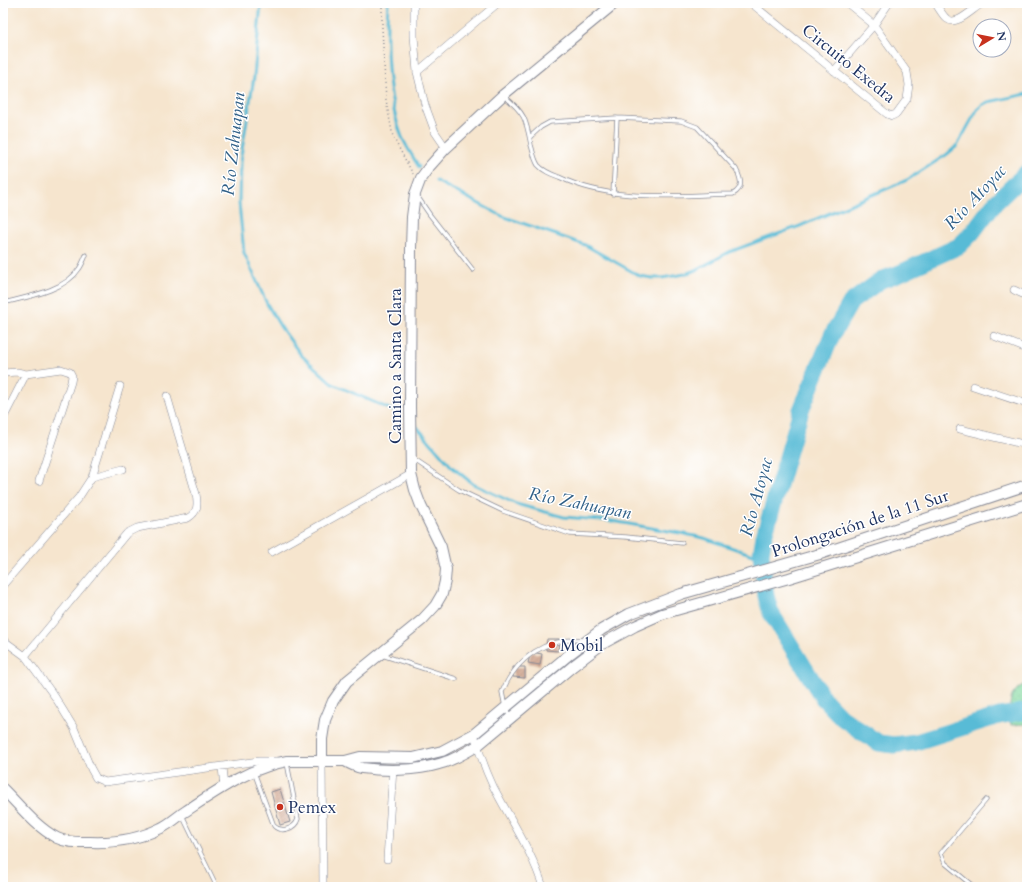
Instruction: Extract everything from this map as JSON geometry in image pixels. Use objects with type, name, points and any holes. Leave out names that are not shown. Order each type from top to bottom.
[{"type":"main road","name":"Camino a Santa Clara","points":[[322,761],[322,739],[325,720],[333,702],[347,681],[422,620],[435,606],[442,594],[445,581],[446,569],[441,547],[421,506],[411,474],[411,248],[412,217],[415,194],[429,167],[446,148],[503,95],[615,3]]},
{"type":"main road","name":"Prolongación de la 11 Sur","points":[[3,789],[43,829],[58,839],[74,842],[106,843],[143,836],[163,828],[224,786],[254,771],[287,761],[345,761],[360,757],[394,758],[422,756],[442,750],[474,734],[588,640],[601,630],[629,614],[681,594],[786,564],[1027,485]]},
{"type":"main road","name":"Prolongación de la 11 Sur","points":[[345,761],[361,768],[418,769],[440,764],[460,756],[477,746],[584,657],[602,644],[635,626],[662,614],[724,597],[1027,504]]},
{"type":"main road","points":[[629,614],[635,626]]},
{"type":"street","points":[[414,3],[414,36],[417,72],[425,105],[435,132],[446,148]]},
{"type":"street","points":[[417,72],[498,3]]},
{"type":"street","name":"Circuito Exedra","points":[[751,3],[887,114],[892,116],[896,114],[907,99],[909,79],[906,72],[874,25],[847,3]]},
{"type":"street","points":[[834,71],[874,25],[889,3]]},
{"type":"street","points":[[935,3],[947,19],[953,22],[958,21],[983,3]]},
{"type":"street","points":[[1014,290],[1027,296]]},
{"type":"street","points":[[994,336],[1027,349]]},
{"type":"street","points":[[3,373],[17,372],[26,374],[61,369],[70,372],[72,376],[39,482]]},
{"type":"street","points":[[3,418],[26,374]]},
{"type":"street","points":[[3,585],[79,498],[92,477],[120,386]]},
{"type":"street","points":[[973,386],[1027,404]]},
{"type":"street","points":[[25,656],[127,533],[137,528],[188,518],[193,515],[197,508],[196,494],[167,396]]},
{"type":"street","points":[[960,429],[1027,445]]},
{"type":"street","points":[[92,477],[123,469]]},
{"type":"street","points":[[272,552],[411,474]]},
{"type":"street","points":[[3,640],[25,656],[55,697],[74,728],[96,778],[105,782],[259,761],[287,761]]},
{"type":"street","points":[[474,734],[477,746],[493,785],[537,868],[543,887]]},
{"type":"street","points":[[322,761],[323,887]]},
{"type":"street","points":[[222,767],[224,786]]},
{"type":"street","points":[[387,859],[393,769]]},
{"type":"lane","points":[[503,95],[524,115],[527,122],[533,155],[537,164],[542,170],[573,184],[612,194],[635,196],[733,194],[738,191],[741,185],[736,169],[697,127],[681,121],[617,118],[550,122],[541,126],[530,137]]},
{"type":"lane","points":[[612,194],[617,118]]},
{"type":"lane","points":[[415,194],[473,270]]},
{"type":"lane","points":[[3,303],[35,295],[60,286],[78,271],[86,255]]},
{"type":"lane","points":[[411,457],[459,490],[503,511],[570,534],[626,537],[682,544]]},
{"type":"lane","points":[[511,718],[505,707],[502,692],[512,673],[526,657],[542,647],[555,642],[588,640]]},
{"type":"lane","points":[[380,654],[456,679]]},
{"type":"lane","points":[[254,771],[274,826],[281,830],[293,828],[297,824],[298,819],[287,761]]},
{"type":"lane","points":[[974,887],[945,863],[941,853],[986,800]]},
{"type":"lane","points":[[182,814],[217,887]]},
{"type":"path","points":[[382,3],[386,100],[393,137],[419,184]]},
{"type":"green space","points":[[1027,683],[1027,724],[1011,725],[1010,706],[1012,695],[1020,687]]},
{"type":"building","name":"Mobil","points":[[547,639],[559,639],[558,651],[546,650]]},
{"type":"building","name":"Mobil","points":[[531,652],[542,654],[540,665],[528,663]]},
{"type":"building","name":"Mobil","points":[[513,667],[525,667],[525,678],[513,677]]},
{"type":"building","name":"Pemex","points":[[280,789],[290,822],[280,825],[271,792]]},
{"type":"waterway","name":"Río Zahuapan","points":[[261,3],[254,77],[240,162],[239,203],[244,253],[267,304],[280,326],[301,355],[333,384],[394,411]]},
{"type":"waterway","points":[[388,3],[387,53],[393,106],[402,137],[419,167]]},
{"type":"waterway","points":[[436,181],[502,216],[585,245],[640,276],[662,278],[685,274],[698,269],[729,252],[800,226],[907,180],[946,155],[957,146],[977,110],[982,105],[988,102],[1027,94]]},
{"type":"waterway","name":"Río Atoyac","points":[[1027,172],[993,205],[972,233],[959,246],[881,280],[851,302],[832,335],[801,410],[764,536],[761,554],[766,596],[771,613],[823,698],[841,717],[879,743],[894,745],[916,742],[999,716],[1027,711]]},
{"type":"waterway","name":"Río Zahuapan","points":[[417,427],[451,466],[473,484],[516,504],[564,517],[612,521],[704,538],[762,558]]},
{"type":"place","name":"Mobil","points":[[552,645]]},
{"type":"place","name":"Pemex","points":[[280,807]]}]
